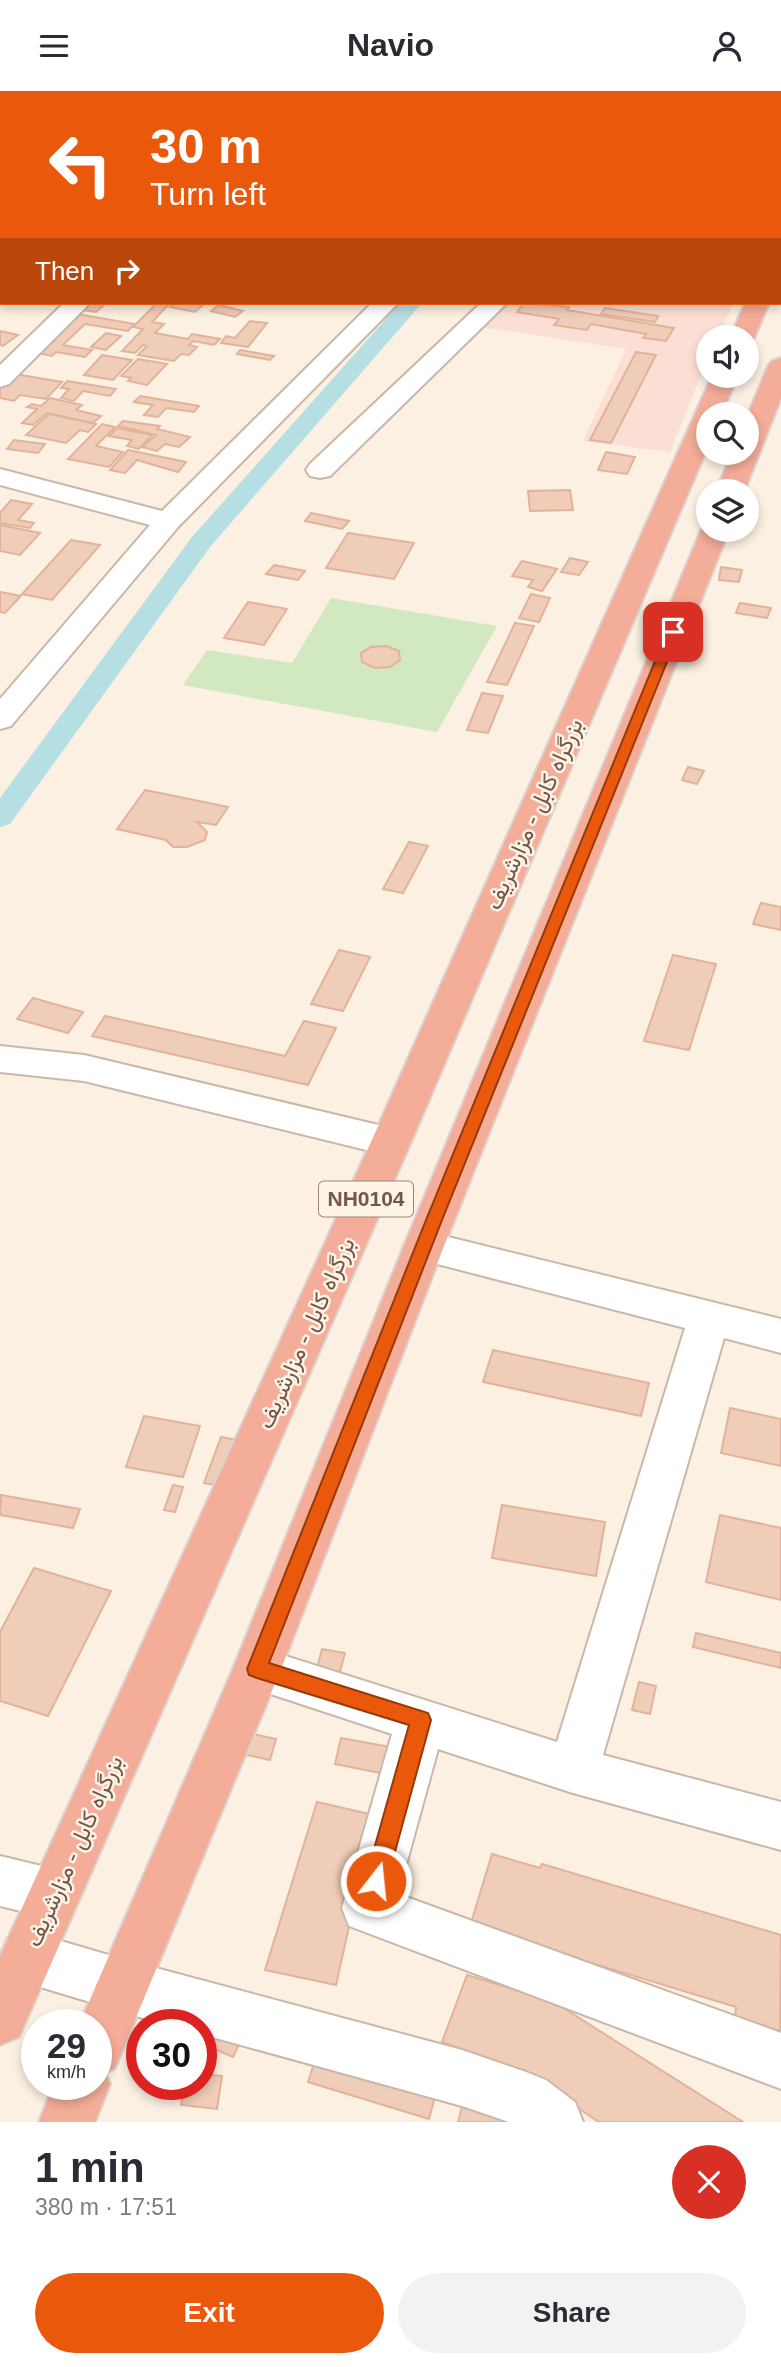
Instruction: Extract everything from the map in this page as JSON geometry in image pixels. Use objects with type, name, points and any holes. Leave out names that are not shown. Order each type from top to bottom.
[{"type":"highway","points":[[748,325],[756,305]]},
{"type":"highway","points":[[759,419],[781,366]]},
{"type":"highway","name":"بزرگراه کابل - مزارشریف","points":[[0,2018],[391,1142],[720,388]]},
{"type":"highway","name":"NH0104","points":[[112,2010],[257,1669],[424,1246],[710,542]]},
{"type":"highway","points":[[67,2122],[76,2100]]},
{"type":"street","points":[[0,379],[76,305]]},
{"type":"street","points":[[0,719],[168,521],[384,305]]},
{"type":"street","points":[[320,470],[493,305]]},
{"type":"street","points":[[0,477],[168,521]]},
{"type":"street","points":[[0,1059],[84,1068],[391,1142]]},
{"type":"street","points":[[424,1246],[781,1336]]},
{"type":"street","points":[[573,1770],[709,1318]]},
{"type":"street","points":[[257,1669],[573,1770],[781,1826]]},
{"type":"street","points":[[421,1720],[368,1908],[781,2061]]},
{"type":"street","points":[[0,1881],[54,1894]]},
{"type":"street","points":[[27,1957],[122,1986],[462,2078],[526,2100],[555,2122]]},
{"type":"shaded area","points":[[480,305],[733,305],[723,325],[696,325],[696,388],[670,452],[583,441],[626,349],[461,324]]},
{"type":"green space","points":[[331,598],[497,626],[437,732],[183,685],[207,650],[292,663]]},
{"type":"building","points":[[89,305],[104,305],[96,312],[83,310]]},
{"type":"building","points":[[155,305],[168,305],[152,322],[164,324],[155,333],[188,339],[192,334],[220,339],[214,345],[193,341],[189,345],[197,347],[189,355],[181,354],[174,361],[138,355],[147,346],[143,345],[135,353],[122,351],[143,329],[133,327]]},
{"type":"building","points":[[172,305],[203,305],[195,312],[170,307]]},
{"type":"building","points":[[219,305],[243,311],[235,317],[211,311]]},
{"type":"building","points":[[522,305],[569,307],[567,310],[674,328],[666,341],[643,338],[646,334],[591,324],[587,330],[554,325],[559,319],[517,312]]},
{"type":"building","points":[[605,308],[658,316],[655,322],[601,314]]},
{"type":"building","points":[[77,314],[134,324],[128,331],[85,324],[63,345],[92,350],[85,357],[56,352],[52,356],[37,353]]},
{"type":"building","points":[[250,321],[267,323],[248,347],[221,343],[226,336],[235,338]]},
{"type":"building","points":[[0,331],[18,335],[3,346],[0,345]]},
{"type":"building","points":[[106,333],[121,336],[106,350],[91,347]]},
{"type":"building","points":[[240,350],[274,356],[270,360],[237,354]]},
{"type":"building","points":[[636,352],[656,355],[611,443],[590,440]]},
{"type":"building","points":[[102,355],[132,360],[113,380],[84,375]]},
{"type":"building","points":[[138,359],[167,364],[147,385],[128,381],[131,378],[121,376]]},
{"type":"building","points":[[15,374],[62,382],[46,399],[20,395],[14,401],[0,398],[0,389]]},
{"type":"building","points":[[67,381],[116,389],[110,396],[83,391],[74,401],[61,398],[69,389],[61,388]]},
{"type":"building","points":[[140,396],[199,406],[194,412],[166,408],[158,417],[144,415],[153,405],[134,402]]},
{"type":"building","points":[[50,398],[82,405],[76,410],[101,416],[93,423],[47,413],[33,425],[22,423],[37,409],[27,407],[32,404],[41,406]]},
{"type":"building","points":[[49,414],[96,424],[88,432],[80,430],[66,443],[26,435]]},
{"type":"building","points":[[123,421],[160,426],[157,429],[190,437],[179,447],[165,444],[157,451],[142,447],[156,435],[118,426]]},
{"type":"building","points":[[102,424],[115,427],[96,446],[123,452],[109,467],[68,459]]},
{"type":"building","points":[[117,428],[152,435],[139,449],[127,446],[132,440],[109,436]]},
{"type":"building","points":[[14,440],[45,444],[38,453],[7,449]]},
{"type":"building","points":[[128,450],[186,462],[178,472],[137,460],[125,473],[110,470]]},
{"type":"building","points":[[606,452],[635,457],[627,474],[598,470]]},
{"type":"building","points":[[570,490],[573,510],[530,511],[528,491]]},
{"type":"building","points":[[11,500],[32,504],[18,520],[34,523],[30,528],[0,523],[0,513]]},
{"type":"building","points":[[311,513],[349,521],[342,529],[305,521]]},
{"type":"building","points":[[0,525],[40,533],[20,555],[0,551]]},
{"type":"building","points":[[348,533],[414,543],[394,579],[326,568]]},
{"type":"building","points":[[71,540],[100,545],[52,600],[22,594]]},
{"type":"building","points":[[570,558],[588,562],[579,575],[561,572]]},
{"type":"building","points":[[522,561],[557,569],[542,591],[528,587],[533,580],[512,576]]},
{"type":"building","points":[[274,565],[305,571],[298,580],[266,574]]},
{"type":"building","points":[[721,567],[742,570],[739,582],[719,580]]},
{"type":"building","points":[[0,592],[21,596],[5,613],[0,612]]},
{"type":"building","points":[[531,594],[550,598],[539,622],[519,618]]},
{"type":"building","points":[[248,602],[287,609],[264,645],[224,638]]},
{"type":"building","points":[[740,603],[771,608],[767,618],[736,613]]},
{"type":"building","points":[[515,623],[534,626],[507,685],[487,682]]},
{"type":"building","points":[[386,646],[399,651],[400,660],[390,667],[375,668],[362,662],[361,653],[371,647]]},
{"type":"building","points":[[482,693],[503,696],[488,733],[467,730]]},
{"type":"building","points":[[688,767],[704,771],[697,784],[682,780]]},
{"type":"building","points":[[145,790],[228,807],[216,825],[197,822],[207,832],[205,840],[187,847],[173,847],[166,840],[117,829]]},
{"type":"building","points":[[409,842],[428,846],[403,893],[383,889]]},
{"type":"building","points":[[761,903],[781,907],[781,930],[753,924]]},
{"type":"building","points":[[339,950],[370,957],[343,1011],[311,1004]]},
{"type":"building","points":[[673,955],[716,964],[689,1050],[644,1041]]},
{"type":"building","points":[[33,998],[83,1012],[68,1033],[17,1019]]},
{"type":"building","points":[[105,1016],[285,1056],[304,1021],[336,1028],[308,1085],[92,1036]]},
{"type":"building","points":[[493,1350],[649,1383],[641,1416],[483,1382]]},
{"type":"building","points":[[730,1408],[781,1419],[781,1466],[721,1453]]},
{"type":"building","points":[[144,1416],[200,1426],[183,1477],[126,1467]]},
{"type":"building","points":[[221,1437],[237,1440],[220,1486],[204,1483]]},
{"type":"building","points":[[173,1485],[183,1487],[175,1512],[164,1510]]},
{"type":"building","points":[[1,1495],[80,1509],[73,1528],[0,1515]]},
{"type":"building","points":[[502,1505],[605,1522],[596,1576],[492,1558]]},
{"type":"building","points":[[720,1515],[781,1528],[781,1600],[706,1582]]},
{"type":"building","points":[[34,1568],[111,1591],[48,1716],[0,1701],[0,1632]]},
{"type":"building","points":[[696,1633],[781,1653],[781,1668],[693,1647]]},
{"type":"building","points":[[322,1649],[345,1653],[340,1672],[317,1668]]},
{"type":"building","points":[[639,1682],[656,1686],[650,1714],[632,1710]]},
{"type":"building","points":[[248,1733],[276,1739],[270,1760],[242,1754]]},
{"type":"building","points":[[341,1738],[396,1748],[390,1775],[335,1764]]},
{"type":"building","points":[[317,1802],[374,1815],[336,1985],[265,1970]]},
{"type":"building","points":[[492,1854],[540,1868],[542,1864],[781,1935],[780,2031],[735,2017],[736,2007],[470,1926]]},
{"type":"building","points":[[467,1975],[554,2002],[743,2122],[599,2122],[523,2072],[442,2042]]},
{"type":"building","points":[[219,2020],[245,2032],[233,2057],[217,2050]]},
{"type":"building","points":[[320,2045],[439,2082],[429,2119],[308,2082]]},
{"type":"building","points":[[217,2076],[222,2076],[217,2109],[181,2105],[182,2100],[217,2100]]},
{"type":"building","points":[[466,2092],[514,2122],[458,2122]]},
{"type":"waterway","points":[[0,818],[201,542],[409,305]]},
{"type":"route","points":[[376,1881],[421,1720],[257,1669],[434,1220],[673,632]]}]
